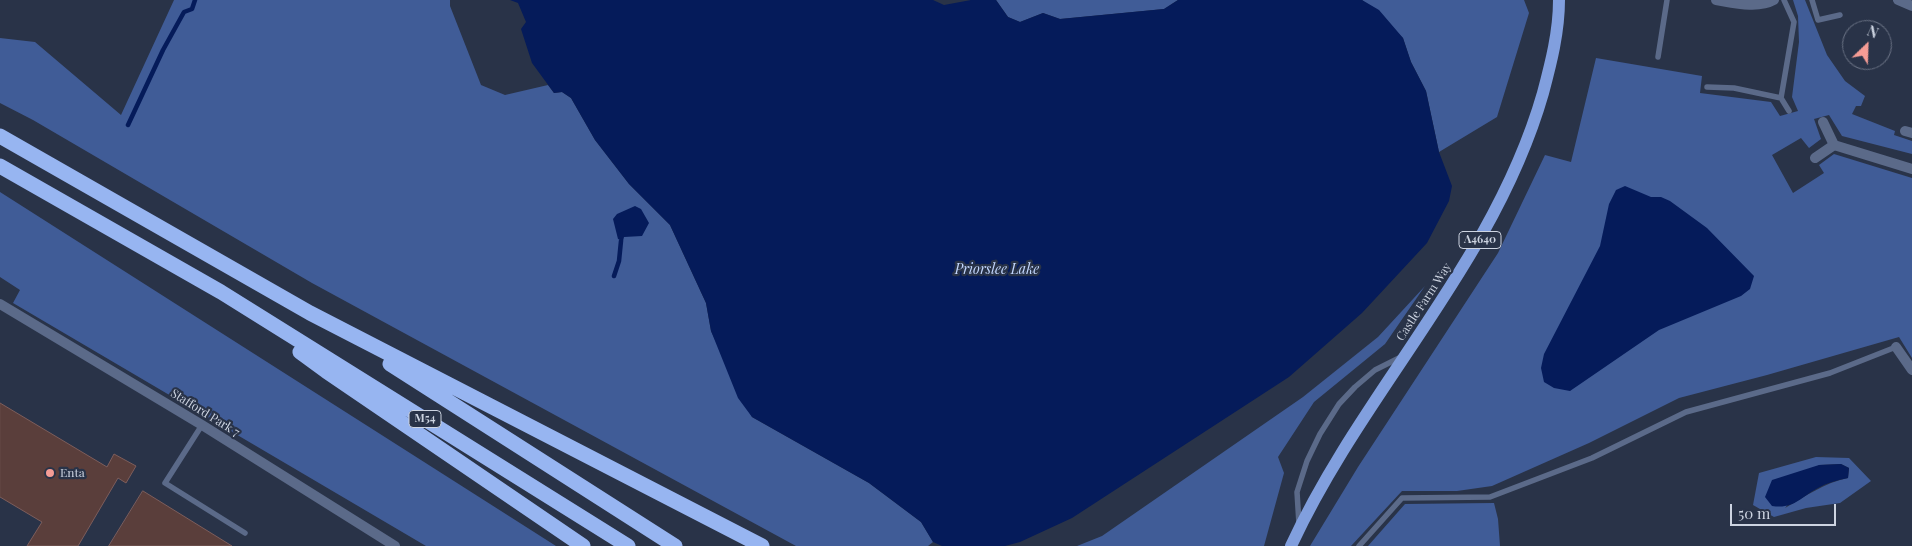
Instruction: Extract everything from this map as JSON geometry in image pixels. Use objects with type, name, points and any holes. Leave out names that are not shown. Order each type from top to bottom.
[{"type":"highway","name":"M54","points":[[0,136],[310,313],[676,546]]},
{"type":"highway","name":"M54","points":[[0,166],[221,292],[628,546]]},
{"type":"highway","points":[[221,292],[326,371],[584,546]]},
{"type":"highway","points":[[310,313],[762,546]]},
{"type":"main road","name":"Castle Farm Way","points":[[1291,546],[1324,482],[1476,247],[1521,157],[1536,116],[1551,65],[1559,19],[1559,0]]},
{"type":"street","points":[[1716,0],[1747,4],[1764,4],[1774,0]]},
{"type":"street","points":[[1898,0],[1912,6]]},
{"type":"street","points":[[1823,122],[1834,145],[1912,168]]},
{"type":"street","points":[[1815,158],[1834,145]]},
{"type":"street","name":"Stafford Park 7","points":[[0,304],[202,425],[389,544]]},
{"type":"street","points":[[1896,347],[1912,370]]},
{"type":"lane","points":[[1658,57],[1667,0]]},
{"type":"lane","points":[[1784,0],[1794,22],[1781,98],[1789,111]]},
{"type":"lane","points":[[1812,0],[1818,20],[1840,15]]},
{"type":"lane","points":[[1708,87],[1734,88],[1781,98]]},
{"type":"lane","points":[[1359,546],[1402,498],[1490,497],[1592,458],[1686,412],[1830,373],[1896,347]]},
{"type":"lane","points":[[1299,528],[1297,492],[1307,461],[1320,434],[1339,404],[1355,387],[1375,370],[1406,354]]},
{"type":"lane","points":[[202,425],[165,483],[245,533]]},
{"type":"shaded area","points":[[174,0],[450,0],[450,6],[481,85],[505,95],[548,85],[554,93],[562,92],[571,98],[595,140],[629,184],[670,225],[706,303],[711,331],[752,417],[869,483],[921,522],[933,542],[928,546],[796,546],[312,283],[33,120],[0,103],[0,38],[35,42],[121,115]]},
{"type":"shaded area","points":[[996,0],[1178,0],[1164,9],[1060,19],[1043,13],[1020,22],[1008,17]]},
{"type":"shaded area","points":[[1362,0],[1524,0],[1529,13],[1497,117],[1439,152],[1426,91],[1411,62],[1403,38]]},
{"type":"shaded area","points":[[1793,0],[1805,0],[1827,55],[1845,81],[1865,96],[1861,106],[1856,106],[1852,114],[1895,131],[1894,135],[1912,141],[1912,154],[1842,136],[1829,115],[1814,119],[1821,139],[1809,148],[1801,138],[1772,155],[1793,193],[1824,173],[1819,165],[1834,154],[1912,178],[1912,358],[1899,337],[1679,398],[1589,443],[1492,486],[1457,491],[1402,491],[1351,546],[1310,546],[1358,467],[1498,253],[1545,155],[1571,162],[1596,58],[1702,76],[1700,93],[1771,102],[1780,116],[1798,111],[1792,97],[1799,42],[1798,16]]},
{"type":"shaded area","points":[[0,192],[556,546],[426,546],[13,303],[20,290],[0,277]]},
{"type":"shaded area","points":[[1425,286],[1385,344],[1314,402],[1278,457],[1284,473],[1264,546],[1077,546],[1102,536],[1303,397],[1378,337]]},
{"type":"shaded area","points":[[1816,457],[1849,458],[1871,481],[1840,503],[1806,508],[1774,517],[1753,505],[1759,473]],"holes":[[[1841,464],[1849,468],[1848,478],[1823,487],[1785,508],[1819,465]]]},
{"type":"shaded area","points":[[1494,503],[1498,519],[1500,546],[1368,546],[1405,504]]},
{"type":"water","name":"Priorslee Lake","points":[[510,0],[933,0],[944,5],[971,0],[996,0],[1008,17],[1020,22],[1043,13],[1060,19],[1164,9],[1178,0],[1362,0],[1379,10],[1403,38],[1411,62],[1426,91],[1439,152],[1452,186],[1449,201],[1427,243],[1362,313],[1289,377],[1072,518],[1020,542],[1005,546],[942,546],[933,542],[921,522],[869,483],[752,417],[738,398],[711,331],[706,303],[670,225],[629,184],[595,140],[571,98],[562,92],[554,93],[532,63],[521,29],[526,22],[518,3]]},
{"type":"water","points":[[1625,186],[1651,197],[1661,197],[1670,201],[1707,228],[1754,276],[1750,289],[1741,296],[1659,330],[1570,391],[1554,388],[1544,382],[1541,368],[1544,354],[1600,246],[1609,204],[1616,190]]},
{"type":"water","points":[[635,206],[641,209],[649,223],[642,236],[624,237],[623,241],[618,239],[613,219],[617,214]]},
{"type":"water","points":[[1841,464],[1849,468],[1848,478],[1821,486],[1792,504],[1772,506],[1765,497],[1772,480],[1819,465]]},
{"type":"building","name":"Enta","points":[[0,403],[107,467],[114,454],[136,466],[126,483],[118,478],[78,546],[27,546],[42,522],[0,497]]},
{"type":"building","points":[[143,491],[232,546],[109,546]]},
{"type":"waterway","points":[[128,125],[163,50],[184,12],[192,9],[195,0]]},
{"type":"waterway","points":[[614,276],[619,261],[621,241]]},
{"type":"place","name":"Enta","points":[[50,473]]}]
